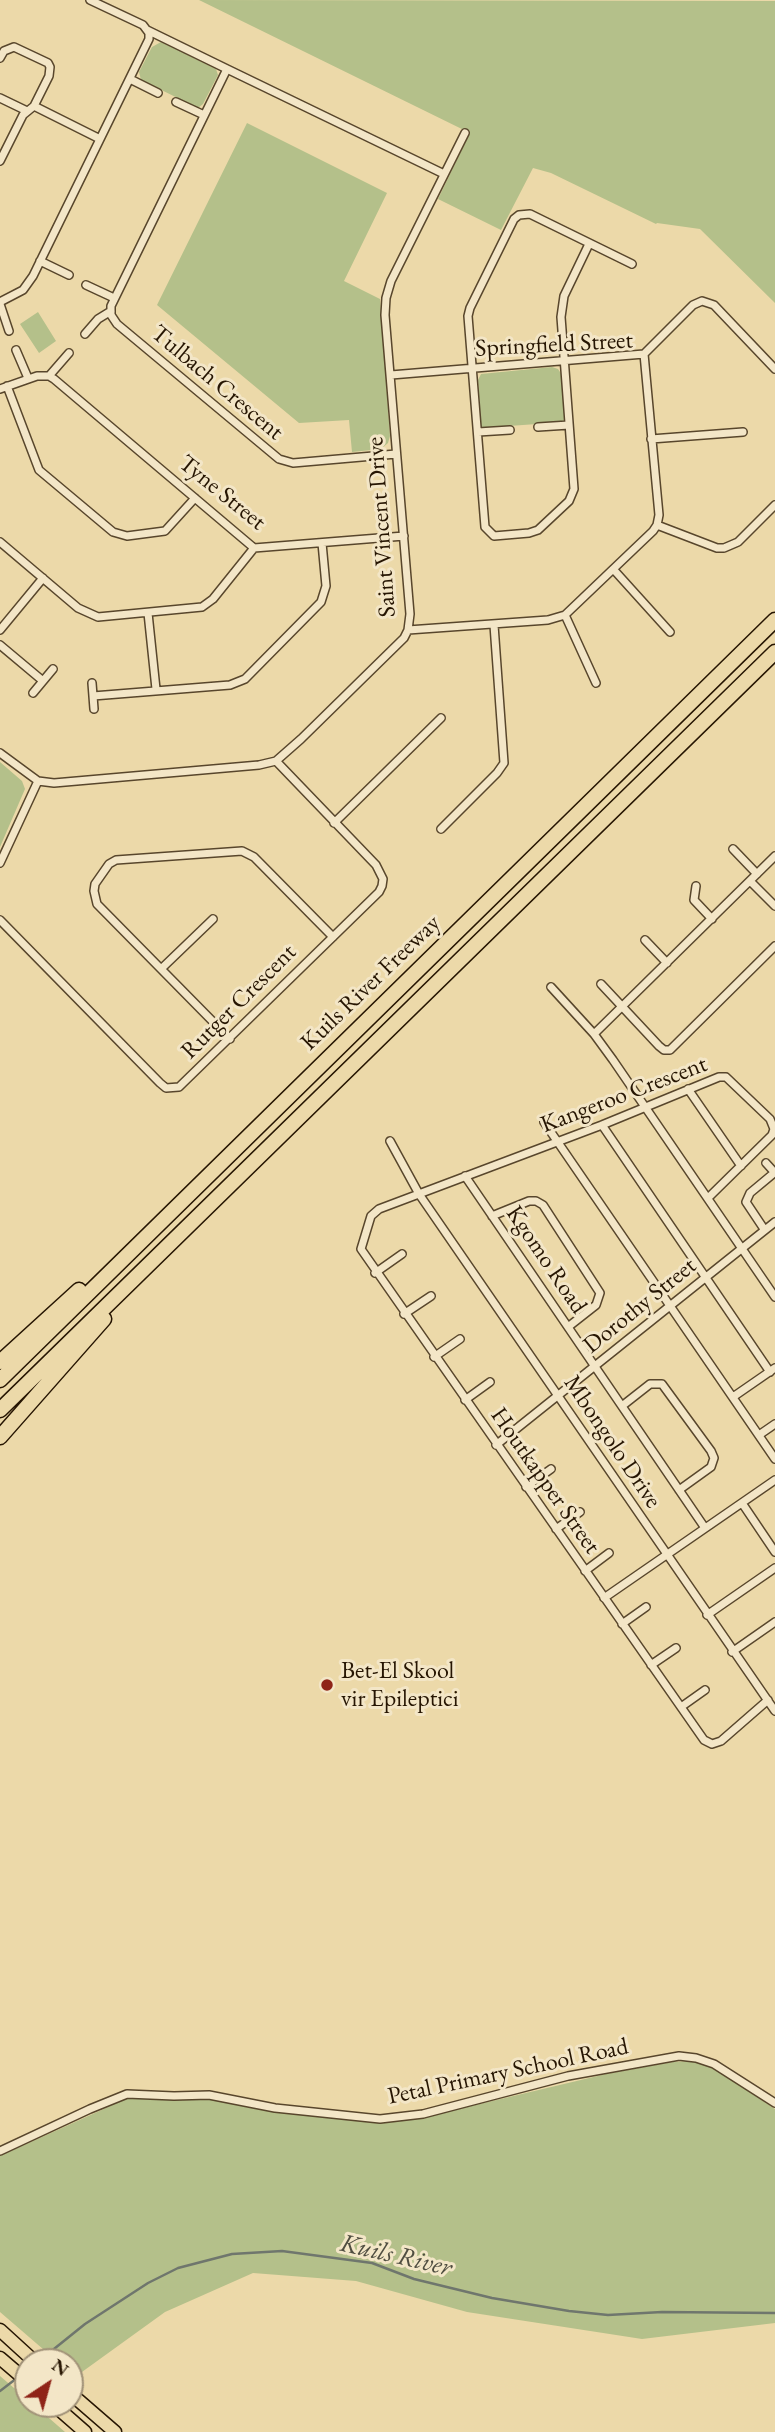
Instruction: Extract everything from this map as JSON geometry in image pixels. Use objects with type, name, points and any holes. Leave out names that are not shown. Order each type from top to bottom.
[{"type":"highway","name":"Kuils River Freeway","points":[[0,1380],[775,620]]},
{"type":"highway","name":"Kuils River Freeway","points":[[0,1410],[775,652]]},
{"type":"highway","points":[[0,1362],[68,1299],[115,1266]]},
{"type":"highway","points":[[0,1437],[92,1333],[129,1284]]},
{"type":"main road","points":[[0,2330],[20,2348]]},
{"type":"main road","points":[[0,2358],[14,2370]]},
{"type":"main road","points":[[84,2405],[115,2432]]},
{"type":"main road","points":[[69,2418],[85,2432]]},
{"type":"street","points":[[90,0],[444,174]]},
{"type":"street","points":[[9,331],[0,303],[23,290],[40,261],[148,43],[147,30]]},
{"type":"street","points":[[0,58],[6,49],[14,47],[48,63],[50,67],[49,76],[34,106],[27,111],[0,161]]},
{"type":"street","points":[[85,334],[98,319],[110,311],[226,69]]},
{"type":"street","points":[[130,79],[158,93]]},
{"type":"street","points":[[0,98],[27,111]]},
{"type":"street","points":[[176,102],[204,115]]},
{"type":"street","points":[[34,106],[100,139]]},
{"type":"street","name":"Saint Vincent Drive","points":[[276,761],[394,648],[408,629],[410,614],[385,315],[386,298],[391,281],[465,133]]},
{"type":"street","points":[[589,244],[562,305],[561,317],[575,484],[569,500],[538,530],[499,537],[491,534],[485,527],[468,316],[514,219],[519,215],[530,214],[632,264]]},
{"type":"street","points":[[40,261],[68,275]]},
{"type":"street","points":[[86,285],[114,298]]},
{"type":"street","points":[[644,354],[694,305],[705,301],[714,306],[775,369]]},
{"type":"street","name":"Tulbach Crescent","points":[[110,311],[117,324],[279,459],[293,463],[396,454]]},
{"type":"street","points":[[16,350],[28,379]]},
{"type":"street","points":[[69,353],[48,376],[3,387],[39,470],[113,532],[127,536],[165,531],[195,498]]},
{"type":"street","name":"Springfield Street","points":[[391,375],[644,354],[659,516],[657,525]]},
{"type":"street","name":"Tyne Street","points":[[48,376],[254,548],[404,536]]},
{"type":"street","points":[[538,427],[569,425]]},
{"type":"street","points":[[478,432],[510,430]]},
{"type":"street","points":[[652,439],[743,432]]},
{"type":"street","points":[[408,629],[494,625],[548,620],[565,615],[657,525],[717,548],[724,548],[737,542],[775,505]]},
{"type":"street","points":[[0,542],[78,608],[98,617],[197,609],[207,605],[254,548]]},
{"type":"street","points":[[93,696],[230,685],[245,679],[321,602],[326,586],[322,543]]},
{"type":"street","points":[[614,570],[670,632]]},
{"type":"street","points":[[0,630],[43,578]]},
{"type":"street","points":[[148,613],[156,690]]},
{"type":"street","points":[[565,615],[596,683]]},
{"type":"street","points":[[441,829],[504,763],[494,625]]},
{"type":"street","points":[[0,645],[43,681]]},
{"type":"street","points":[[33,692],[53,669]]},
{"type":"street","points":[[92,683],[94,709]]},
{"type":"street","points":[[334,823],[441,719]]},
{"type":"street","points":[[0,753],[38,781],[54,783],[259,765],[276,761]]},
{"type":"street","name":"Rutger Crescent","points":[[0,920],[166,1088],[179,1087],[379,892],[383,879],[376,865],[276,761]]},
{"type":"street","points":[[0,863],[38,781]]},
{"type":"street","points":[[733,849],[757,874]]},
{"type":"street","points":[[230,1039],[97,904],[93,891],[103,871],[116,860],[242,850],[254,857],[333,937]]},
{"type":"street","points":[[594,1034],[775,856]]},
{"type":"street","points":[[750,881],[775,906]]},
{"type":"street","points":[[696,886],[694,900],[712,919]]},
{"type":"street","points":[[161,969],[213,919]]},
{"type":"street","points":[[645,940],[667,963]]},
{"type":"street","points":[[601,984],[664,1050],[673,1048],[775,946]]},
{"type":"street","points":[[551,987],[594,1034],[775,1297]]},
{"type":"street","name":"Kangeroo Crescent","points":[[419,1194],[602,1125],[719,1077],[726,1077],[733,1081],[774,1126],[772,1135],[708,1198]]},
{"type":"street","points":[[688,1090],[741,1166]]},
{"type":"street","points":[[544,1122],[775,1459]]},
{"type":"street","points":[[602,1125],[773,1370],[733,1398]]},
{"type":"street","name":"Mbongolo Drive","points":[[390,1141],[419,1194],[775,1711]]},
{"type":"street","points":[[764,1229],[746,1202],[750,1193],[775,1173],[766,1163]]},
{"type":"street","name":"Kgomo Road","points":[[465,1176],[705,1528]]},
{"type":"street","name":"Houtkapper Street","points":[[419,1194],[377,1210],[371,1216],[361,1249],[375,1273],[704,1740],[715,1744],[768,1700]]},
{"type":"street","points":[[492,1216],[533,1200],[543,1205],[600,1293],[596,1305],[568,1327]]},
{"type":"street","name":"Dorothy Street","points":[[496,1445],[775,1222]]},
{"type":"street","points":[[375,1273],[402,1254]]},
{"type":"street","points":[[404,1314],[431,1296]]},
{"type":"street","points":[[434,1357],[460,1339]]},
{"type":"street","points":[[465,1400],[490,1382]]},
{"type":"street","points":[[622,1406],[650,1384],[662,1384],[710,1451],[714,1458],[711,1467],[679,1490]]},
{"type":"street","points":[[759,1435],[775,1424]]},
{"type":"street","points":[[526,1487],[551,1469]]},
{"type":"street","points":[[604,1598],[775,1480]]},
{"type":"street","points":[[742,1503],[775,1552]]},
{"type":"street","points":[[555,1529],[580,1512]]},
{"type":"street","points":[[767,1541],[775,1535]]},
{"type":"street","points":[[585,1571],[609,1553]]},
{"type":"street","points":[[707,1615],[775,1568]]},
{"type":"street","points":[[622,1624],[646,1607]]},
{"type":"street","points":[[732,1652],[775,1622]]},
{"type":"street","points":[[651,1665],[676,1648]]},
{"type":"street","points":[[681,1707],[705,1690]]},
{"type":"street","name":"Petal Primary School Road","points":[[0,2151],[127,2094],[209,2095],[275,2108],[380,2119],[423,2114],[568,2076],[679,2056],[714,2064],[775,2103]]},
{"type":"green space","points":[[199,0],[775,1],[775,303],[700,229],[656,224],[551,173],[533,168],[501,230],[438,199],[470,133]]},
{"type":"green space","points":[[161,42],[216,69],[218,75],[203,104],[198,108],[141,80],[139,72],[152,47]]},
{"type":"green space","points":[[247,123],[387,193],[344,281],[380,299],[390,436],[388,443],[381,449],[352,452],[349,420],[299,423],[157,305]]},
{"type":"green space","points":[[38,312],[56,341],[39,353],[20,324]]},
{"type":"green space","points":[[552,367],[558,369],[562,375],[565,422],[481,428],[478,380],[481,374]]},
{"type":"green space","points":[[0,762],[22,781],[25,789],[0,847]]},
{"type":"green space","points":[[689,2061],[707,2065],[775,2109],[775,2323],[642,2339],[467,2312],[356,2281],[253,2273],[165,2312],[84,2370],[84,2348],[42,2348],[0,2312],[0,2156],[128,2098],[195,2097],[301,2115],[401,2120],[425,2117],[606,2074]]},
{"type":"green space","points":[[0,2376],[14,2388],[14,2418],[49,2418],[65,2432],[0,2432]]},
{"type":"waterway","name":"Kuils River","points":[[55,2348],[85,2324],[148,2283],[178,2268],[232,2254],[282,2251],[372,2263],[414,2279],[492,2298],[569,2311],[608,2315],[662,2312],[775,2313]]},
{"type":"waterway","name":"Kuils River","points":[[0,2391],[14,2380]]},
{"type":"place","name":"Bet-El Skool vir Epileptici","points":[[327,1685]]}]
